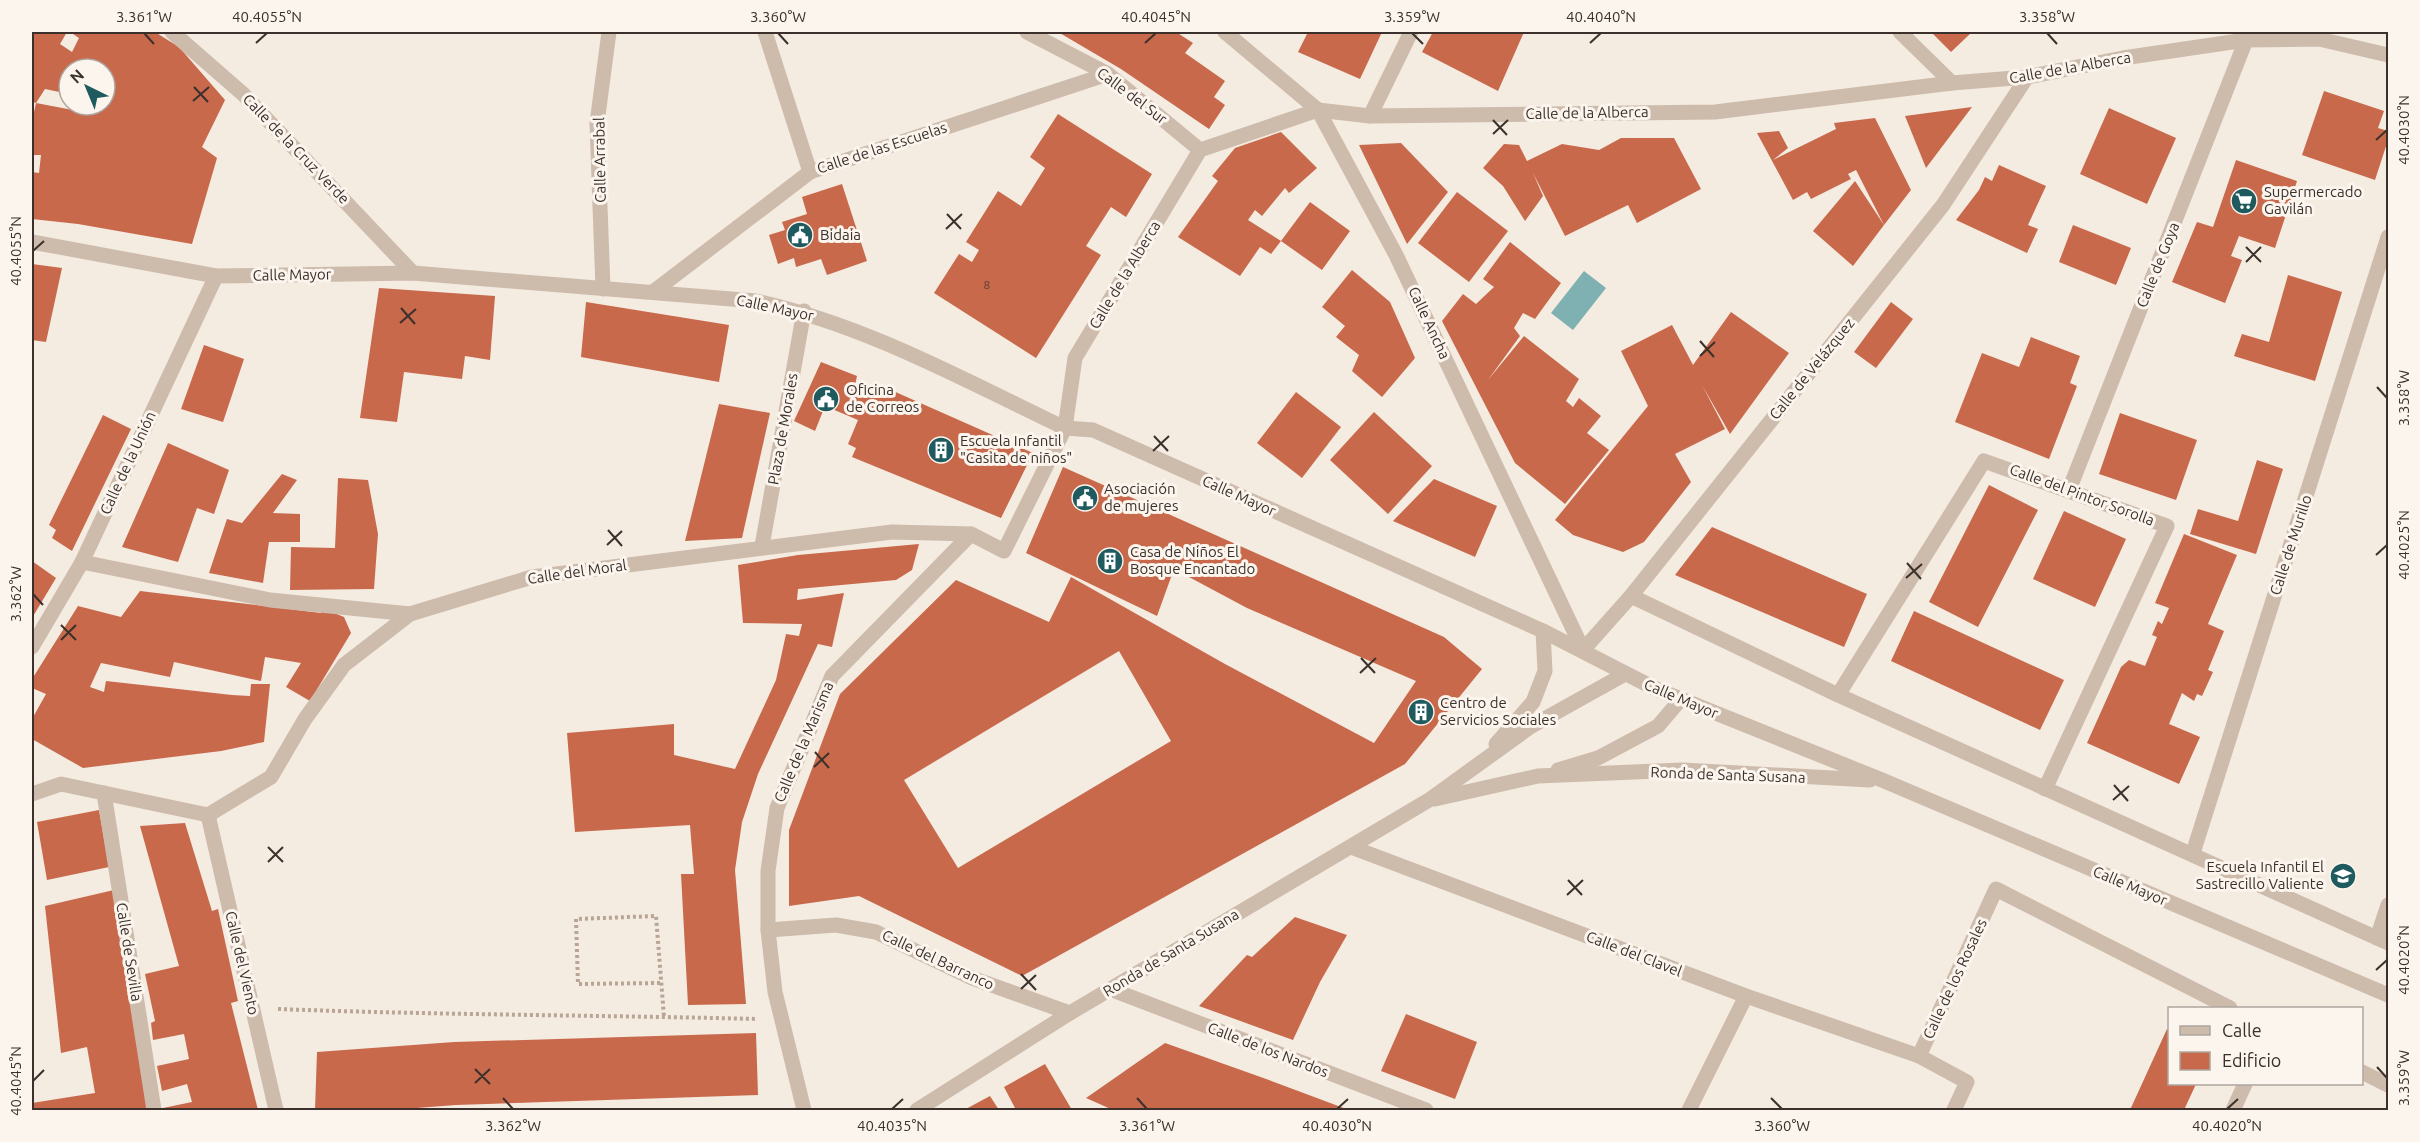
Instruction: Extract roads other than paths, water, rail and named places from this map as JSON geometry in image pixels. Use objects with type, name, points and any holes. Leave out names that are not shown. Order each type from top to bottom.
[{"type":"street","name":"Calle de la Cruz Verde","points":[[172,32],[243,94],[413,273]]},
{"type":"street","name":"Calle Arrabal","points":[[603,289],[597,123],[609,32]]},
{"type":"street","points":[[765,32],[810,172]]},
{"type":"street","name":"Calle del Sur","points":[[1027,32],[1108,74],[1200,150]]},
{"type":"street","name":"Calle Ancha","points":[[1226,32],[1317,110],[1396,255],[1583,650]]},
{"type":"street","points":[[1370,116],[1411,32]]},
{"type":"street","points":[[1900,32],[1952,83]]},
{"type":"street","name":"Calle de la Alberca","points":[[1004,550],[1065,428],[1075,358],[1200,150],[1317,110],[1370,116],[1715,112],[1952,83],[2027,77],[2123,58],[2247,40],[2319,39],[2388,54]]},
{"type":"street","name":"Calle de Goya","points":[[2069,490],[2247,40]]},
{"type":"street","name":"Calle de las Escuelas","points":[[653,292],[810,172],[1108,74]]},
{"type":"street","name":"Calle de Velázquez","points":[[1583,650],[1631,596],[1943,205],[2027,77]]},
{"type":"street","name":"Calle de Murillo","points":[[2193,853],[2388,237]]},
{"type":"street","name":"Calle Mayor","points":[[32,242],[216,276],[413,273],[756,301],[804,311],[881,339],[1065,428],[1093,430],[1543,631],[1625,674],[1681,699],[1882,780],[2388,995]]},
{"type":"street","name":"Calle de la Unión","points":[[32,647],[82,562],[216,276]]},
{"type":"street","name":"Plaza de Morales","points":[[762,546],[804,311]]},
{"type":"street","name":"Calle del Pintor Sorolla","points":[[1838,695],[1984,460],[2167,525],[2046,789]]},
{"type":"street","name":"Calle del Moral","points":[[82,562],[270,600],[410,614],[532,577],[762,546],[892,532],[971,534],[1004,550]]},
{"type":"street","name":"Calle de la Marisma","points":[[804,1110],[774,992],[768,930],[768,871],[777,808],[832,676],[971,534]]},
{"type":"street","points":[[1631,596],[1838,695],[2383,940],[2388,905]]},
{"type":"street","points":[[32,794],[61,784],[208,815],[271,777],[305,719],[344,665],[410,614]]},
{"type":"street","name":"Ronda de Santa Susana","points":[[1476,765],[1533,702],[1545,671],[1543,631]]},
{"type":"street","name":"Ronda de Santa Susana","points":[[917,1110],[1070,1013],[1429,800],[1530,727],[1625,674]]},
{"type":"street","name":"Ronda de Santa Susana","points":[[1429,800],[1538,776],[1598,758],[1658,726],[1681,699]]},
{"type":"street","name":"Ronda de Santa Susana","points":[[1538,776],[1682,770],[1882,780]]},
{"type":"street","name":"Calle de Sevilla","points":[[104,793],[154,1110]]},
{"type":"street","name":"Calle del Viento","points":[[208,815],[276,1110]]},
{"type":"street","name":"Calle del Clavel","points":[[1351,847],[1746,996],[1919,1056]]},
{"type":"street","name":"Calle de los Rosales","points":[[1954,1110],[1966,1082],[1919,1056],[1996,889],[2228,1007]]},
{"type":"street","name":"Calle del Barranco","points":[[768,930],[836,925],[876,932],[972,978],[1070,1013]]},
{"type":"street","name":"Calle de los Nardos","points":[[1110,989],[1426,1110]]},
{"type":"street","points":[[1689,1110],[1746,996]]},
{"type":"street","points":[[2363,1073],[2388,1085]]},
{"type":"street","points":[[2233,1110],[2244,1085]]},
{"type":"water","points":[[1584,271],[1606,288],[1573,330],[1551,313]]},
{"type":"place","name":"Supermercado Gavilán","points":[[2244,201]]},
{"type":"place","name":"Bidaia","points":[[800,235]]},
{"type":"place","name":"Oficina de Correos","points":[[826,399]]},
{"type":"place","name":"Escuela Infantil \"Casita de niños\"","points":[[941,450]]},
{"type":"place","name":"Asociación de mujeres","points":[[1085,498]]},
{"type":"place","name":"Casa de Niños El Bosque Encantado","points":[[1110,561]]},
{"type":"place","name":"Centro de Servicios Sociales","points":[[1421,712]]},
{"type":"place","name":"Escuela Infantil El Sastrecillo Valiente","points":[[2343,876]]}]
